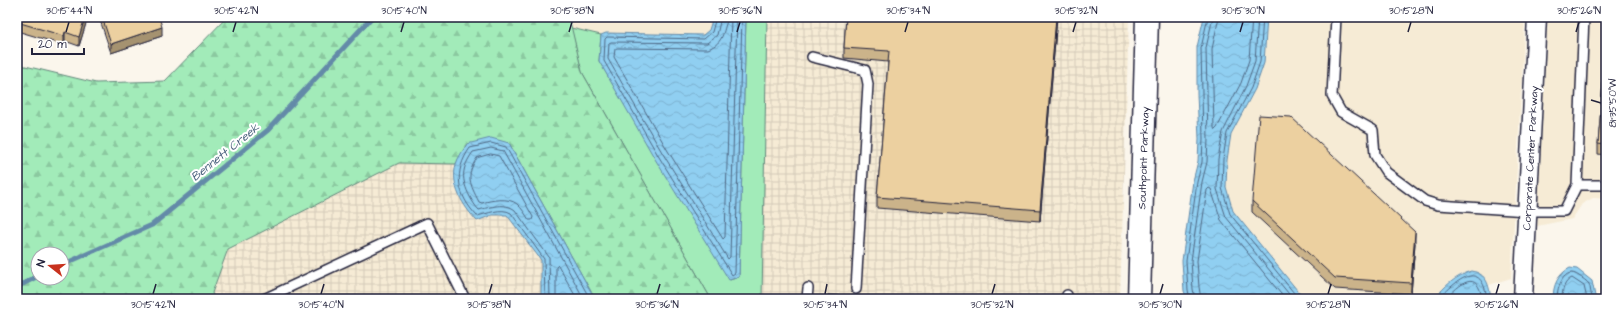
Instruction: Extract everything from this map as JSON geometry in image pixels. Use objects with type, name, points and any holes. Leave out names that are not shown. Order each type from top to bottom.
[{"type":"main road","name":"Southpoint Parkway","points":[[1139,299],[1147,17]]},
{"type":"street","name":"Corporate Center Parkway","points":[[1522,299],[1537,17]]},
{"type":"lane","points":[[1336,17],[1332,96],[1341,112],[1373,130],[1375,155],[1386,172],[1426,200],[1438,205],[1527,211],[1564,211],[1577,185],[1584,17]]},
{"type":"lane","points":[[812,57],[865,70],[868,84],[856,289]]},
{"type":"lane","points":[[1577,185],[1606,185]]},
{"type":"lane","points":[[264,299],[427,223],[466,299]]},
{"type":"lane","points":[[808,288],[808,299]]},
{"type":"shaded area","points":[[569,17],[713,17],[709,31],[703,35],[607,33],[601,35],[571,28]]},
{"type":"shaded area","points":[[767,17],[1129,17],[1120,299],[762,299]]},
{"type":"shaded area","points":[[1267,17],[1525,17],[1511,278],[1489,285],[1479,273],[1471,271],[1462,274],[1449,282],[1434,299],[1307,299],[1297,290],[1233,211],[1226,187],[1227,160],[1231,134],[1255,89],[1264,63]]},
{"type":"shaded area","points":[[1548,17],[1606,17],[1606,199],[1593,198],[1582,204],[1572,219],[1537,226]]},
{"type":"shaded area","points":[[399,163],[456,164],[454,186],[477,221],[492,215],[507,215],[541,260],[541,299],[215,299],[212,293],[228,249]]},
{"type":"green space","points":[[227,17],[569,17],[582,72],[711,299],[595,299],[509,143],[467,144],[456,164],[399,163],[228,249],[212,293],[215,299],[17,299],[17,64],[96,83],[165,81]]},
{"type":"green space","points":[[746,17],[767,17],[762,299],[711,299],[582,72],[571,28],[601,35],[599,61],[730,280],[739,277]]},
{"type":"water","points":[[713,17],[746,17],[739,277],[729,280],[655,159],[599,61],[601,35],[606,33],[703,35],[709,30]]},
{"type":"water","points":[[1204,17],[1267,17],[1264,63],[1255,89],[1231,134],[1227,160],[1226,187],[1233,211],[1297,290],[1307,299],[1187,299],[1184,291],[1182,261],[1193,181],[1198,161],[1197,47]]},
{"type":"water","points":[[491,138],[509,143],[595,299],[541,299],[541,260],[507,215],[492,215],[477,221],[467,209],[456,188],[455,172],[457,161],[467,144]]},
{"type":"water","points":[[1570,268],[1577,269],[1592,281],[1595,296],[1598,299],[1553,299],[1557,280],[1562,273]]},
{"type":"water","points":[[1472,271],[1477,272],[1484,277],[1488,285],[1491,299],[1434,299],[1451,282]]},
{"type":"building","points":[[17,17],[85,17],[79,37],[65,32],[64,36],[17,22]]},
{"type":"building","points":[[102,17],[159,17],[162,27],[111,44]]},
{"type":"building","points":[[846,17],[1056,17],[1040,210],[877,197],[889,51],[844,48]]},
{"type":"building","points":[[1606,46],[1606,145],[1598,144]]},
{"type":"building","points":[[1259,115],[1291,117],[1415,232],[1411,283],[1335,278],[1252,201]]},
{"type":"building","points":[[828,295],[859,297],[858,299],[828,299]]},
{"type":"waterway","name":"Bennett Creek","points":[[70,261],[152,225],[268,130],[372,17]]},
{"type":"waterway","name":"Bennett Creek","points":[[17,287],[30,280]]}]
